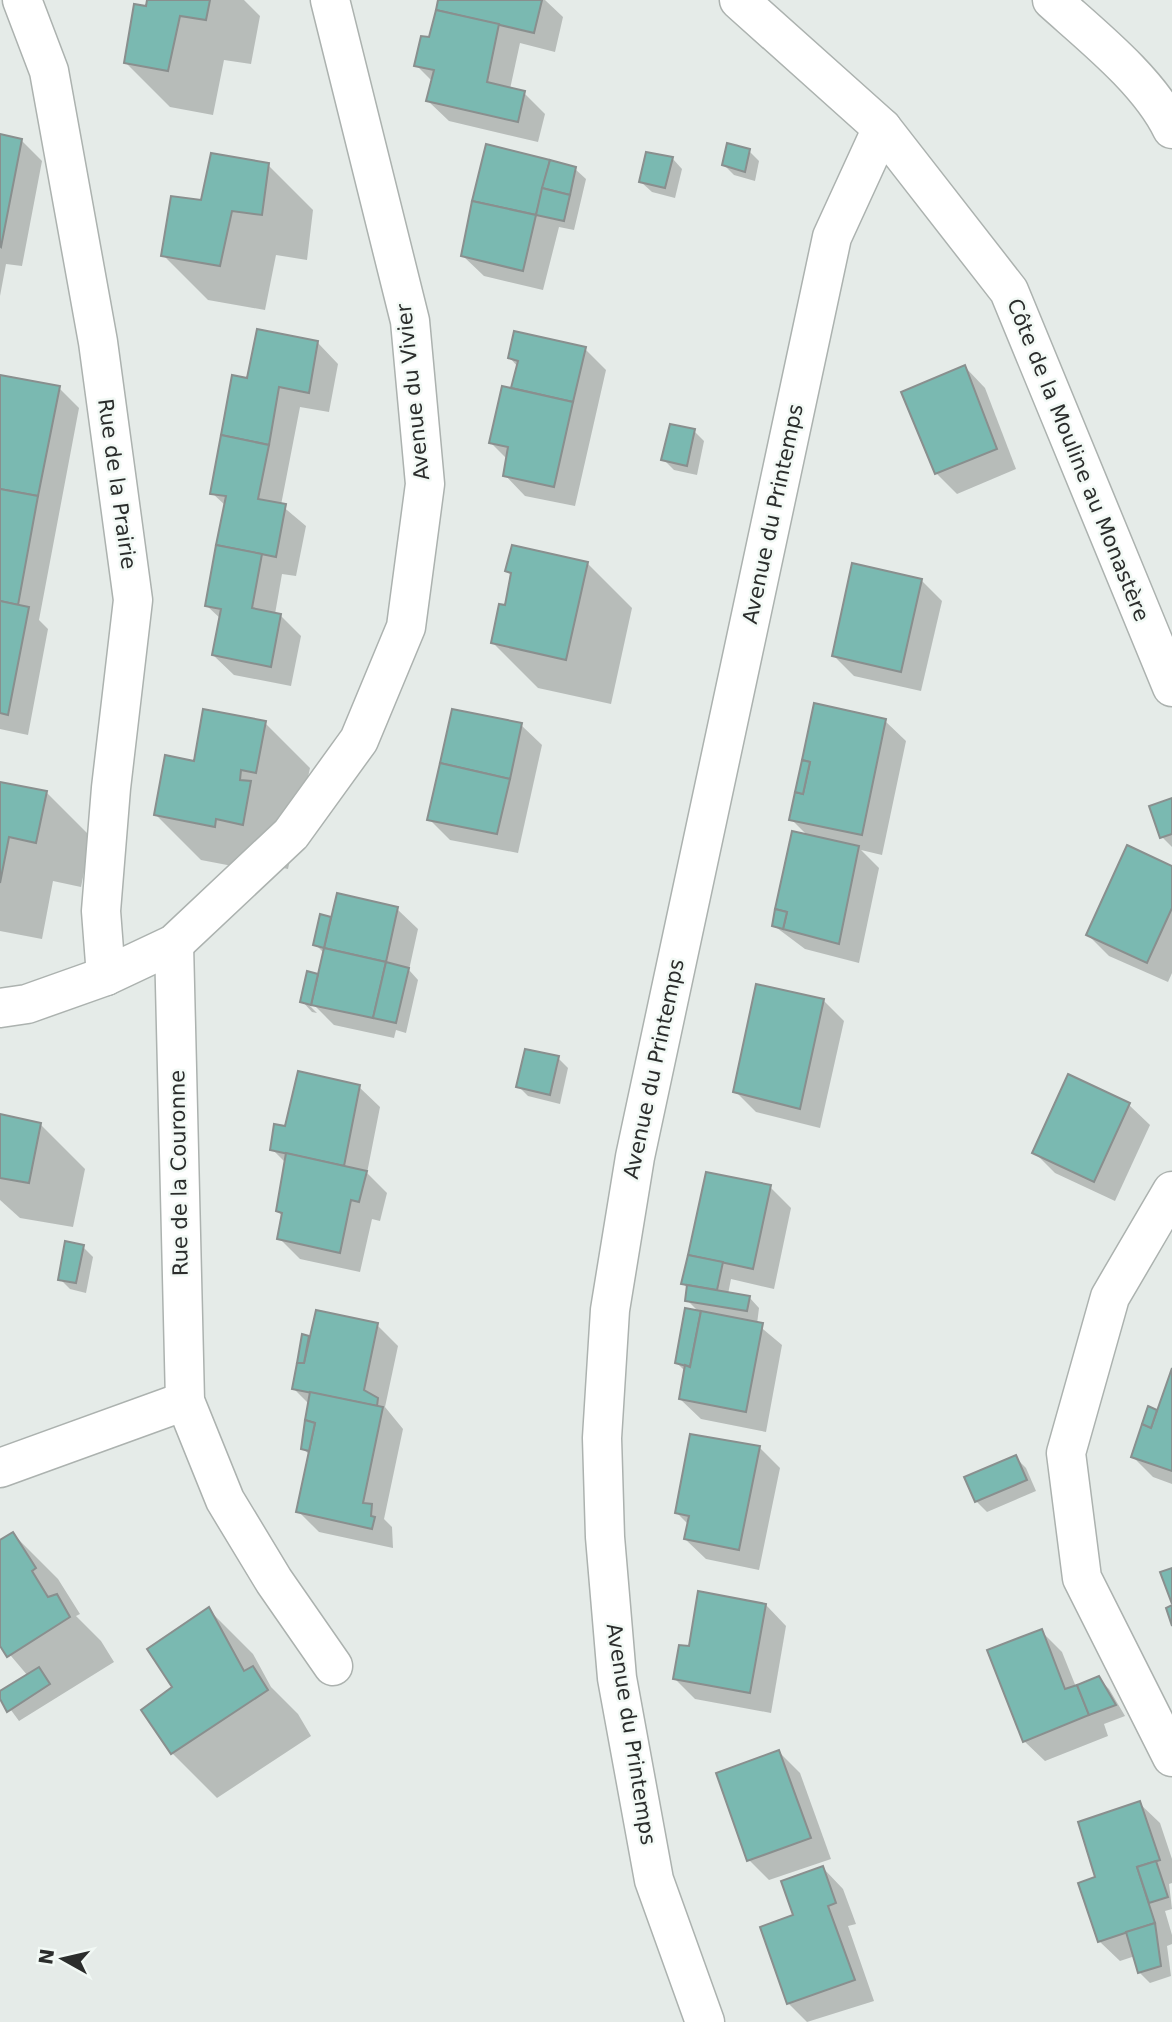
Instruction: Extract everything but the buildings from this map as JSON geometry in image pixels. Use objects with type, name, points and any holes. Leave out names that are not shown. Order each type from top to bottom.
[{"type":"street","name":"Rue de la Prairie","points":[[22,0],[49,71],[97,342],[133,600],[101,911],[106,976]]},
{"type":"street","name":"Avenue du Vivier","points":[[0,1008],[27,1004],[106,976],[174,944],[291,834],[359,740],[405,627],[425,484],[410,321],[330,0]]},
{"type":"street","name":"Côte de la Mouline au Monastère","points":[[738,0],[882,128],[1009,291],[1172,687]]},
{"type":"street","points":[[1052,0],[1107,49],[1165,114],[1172,129]]},
{"type":"street","name":"Avenue du Printemps","points":[[705,2022],[654,1880],[617,1678],[605,1537],[602,1438],[610,1310],[635,1157],[832,237],[882,128]]},
{"type":"street","name":"Rue de la Couronne","points":[[174,944],[186,1401],[225,1500],[274,1581],[333,1666]]},
{"type":"street","points":[[1172,1191],[1110,1297],[1066,1453],[1082,1578],[1172,1757]]},
{"type":"street","points":[[0,1468],[186,1401]]}]
